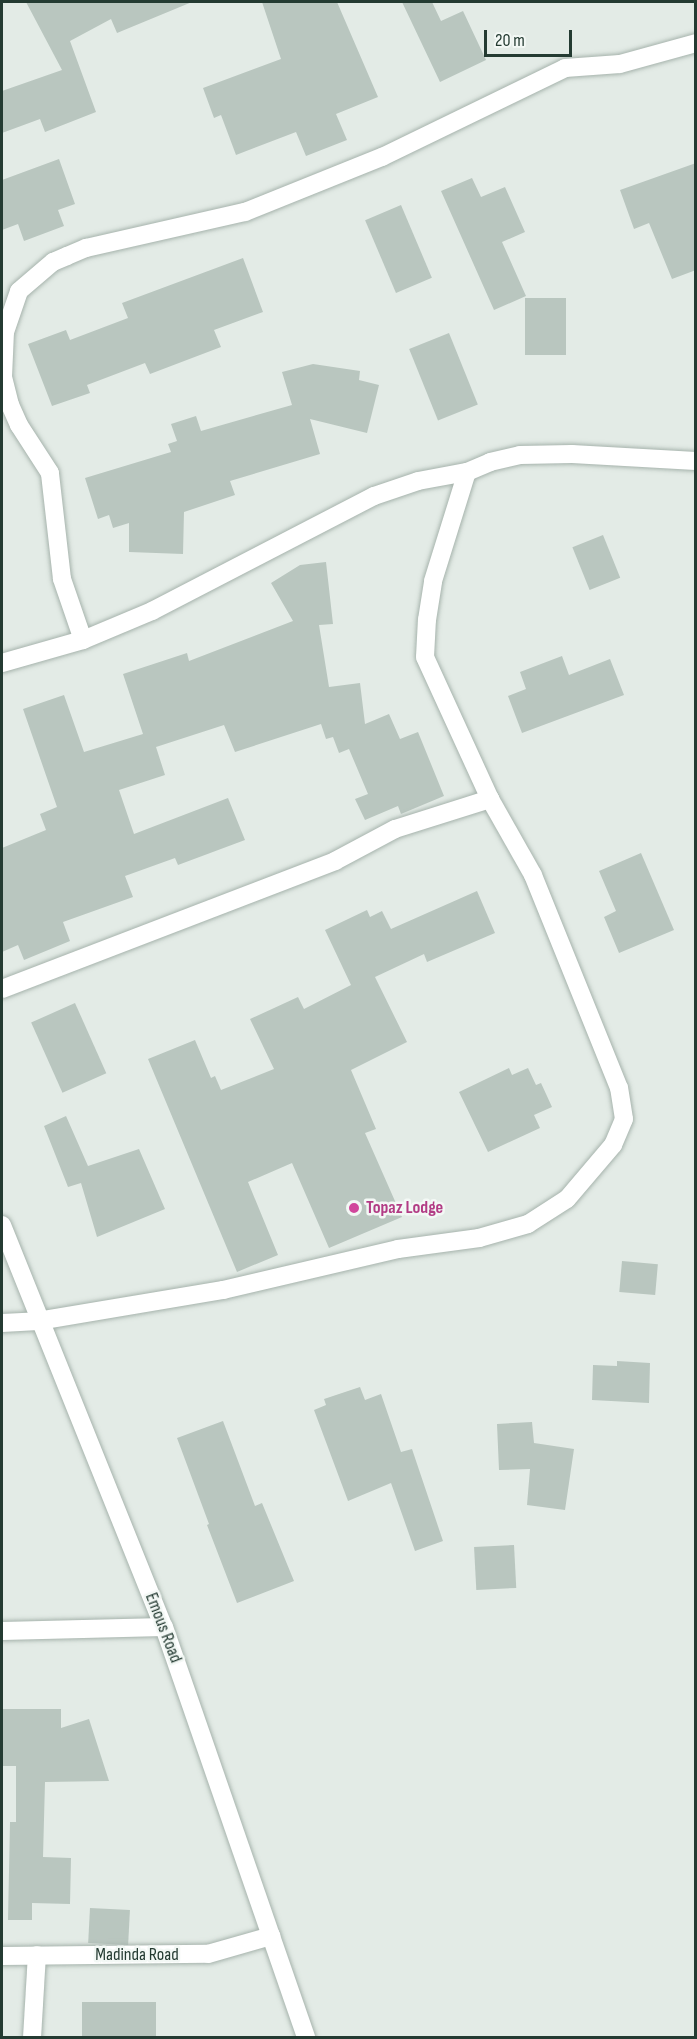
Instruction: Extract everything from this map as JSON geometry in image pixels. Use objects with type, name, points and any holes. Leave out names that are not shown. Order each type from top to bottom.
[{"type":"street","points":[[82,640],[62,579],[50,473],[19,425],[10,405],[2,375],[5,332],[19,291],[53,262],[86,248],[245,212],[382,157],[565,68],[620,64],[696,43]]},
{"type":"street","points":[[2,663],[82,640],[152,611],[374,496],[418,481],[467,472],[490,462],[520,455],[572,454],[696,461]]},
{"type":"street","points":[[2,1323],[38,1321],[223,1290],[398,1249],[479,1238],[528,1224],[567,1199],[613,1145],[624,1119],[619,1088],[533,875],[490,799],[425,657],[433,581],[467,472]]},
{"type":"street","points":[[2,989],[335,861],[395,829],[490,799]]},
{"type":"street","name":"Emous Road","points":[[2,1225],[38,1321],[164,1627],[306,2037]]},
{"type":"street","points":[[2,1631],[164,1627]]},
{"type":"street","name":"Madinda Road","points":[[2,1956],[208,1954],[271,1936]]},
{"type":"street","points":[[32,2037],[37,1955]]},
{"type":"building","points":[[26,2],[192,2],[117,33],[111,19],[70,41],[96,112],[45,132],[40,119],[2,133],[2,91],[62,70]]},
{"type":"building","points":[[262,2],[337,2],[378,97],[336,114],[347,140],[306,156],[296,132],[236,155],[221,115],[214,118],[203,88],[281,59]]},
{"type":"building","points":[[402,2],[432,2],[441,21],[463,11],[486,60],[440,82]]},
{"type":"building","points":[[59,159],[75,204],[58,210],[64,226],[24,241],[18,224],[2,230],[2,180]]},
{"type":"building","points":[[696,163],[696,270],[672,279],[649,223],[634,229],[620,190]]},
{"type":"building","points":[[472,178],[481,197],[505,187],[525,232],[502,242],[526,296],[494,310],[441,191]]},
{"type":"building","points":[[401,205],[432,278],[396,293],[365,220]]},
{"type":"building","points":[[243,258],[263,312],[214,330],[221,347],[150,374],[145,363],[87,385],[90,393],[52,406],[28,344],[66,330],[70,340],[128,318],[122,303]]},
{"type":"building","points":[[525,298],[566,298],[566,355],[525,355]]},
{"type":"building","points":[[449,333],[478,404],[438,421],[409,349]]},
{"type":"building","points":[[313,364],[360,371],[359,380],[379,385],[367,433],[310,419],[320,454],[230,481],[235,495],[184,512],[183,554],[129,552],[129,523],[113,528],[109,515],[98,519],[85,478],[171,452],[168,444],[177,441],[171,424],[196,416],[201,431],[292,405],[282,372]]},
{"type":"building","points":[[603,535],[620,578],[590,590],[572,547]]},
{"type":"building","points":[[326,562],[333,624],[319,625],[329,687],[360,683],[365,724],[389,714],[400,739],[418,732],[444,796],[401,814],[398,806],[365,820],[355,799],[368,794],[349,749],[339,753],[333,737],[326,739],[321,724],[235,752],[224,725],[156,747],[165,775],[119,790],[134,834],[228,798],[245,840],[178,865],[175,858],[125,876],[133,897],[63,922],[70,941],[24,960],[18,945],[2,952],[2,848],[46,830],[40,814],[57,807],[23,709],[64,695],[84,752],[143,734],[123,674],[187,653],[189,661],[293,621],[271,583],[300,565]]},
{"type":"building","points":[[562,656],[569,675],[610,659],[624,695],[522,733],[508,696],[526,689],[520,672]]},
{"type":"building","points":[[641,853],[674,930],[619,953],[604,917],[616,911],[599,871]]},
{"type":"building","points":[[477,891],[495,933],[427,962],[424,954],[375,977],[407,1042],[351,1070],[376,1129],[365,1133],[402,1217],[329,1248],[292,1163],[248,1182],[278,1255],[237,1272],[148,1059],[195,1040],[211,1078],[215,1076],[221,1090],[274,1069],[250,1019],[298,997],[304,1009],[351,985],[325,930],[367,910],[370,917],[382,911],[391,929]]},
{"type":"building","points":[[75,1003],[106,1073],[62,1093],[31,1023]]},
{"type":"building","points":[[509,1068],[512,1075],[528,1068],[536,1085],[541,1083],[552,1107],[534,1115],[540,1128],[488,1152],[459,1092]]},
{"type":"building","points":[[66,1116],[88,1166],[139,1149],[165,1209],[97,1237],[81,1183],[68,1187],[44,1126]]},
{"type":"building","points":[[622,1261],[658,1264],[655,1295],[619,1292]]},
{"type":"building","points":[[617,1361],[650,1363],[649,1403],[592,1400],[593,1365],[617,1366]]},
{"type":"building","points":[[360,1387],[365,1400],[381,1394],[401,1452],[412,1449],[443,1541],[415,1551],[391,1483],[348,1501],[314,1410],[326,1405],[324,1399]]},
{"type":"building","points":[[223,1421],[255,1506],[262,1503],[294,1581],[237,1603],[177,1438]]},
{"type":"building","points":[[532,1422],[534,1443],[574,1449],[565,1510],[527,1505],[530,1469],[499,1470],[497,1424]]},
{"type":"building","points":[[514,1545],[516,1588],[476,1590],[474,1547]]},
{"type":"building","points":[[2,1709],[61,1709],[61,1728],[89,1719],[109,1781],[45,1782],[43,1857],[71,1858],[70,1904],[32,1903],[32,1920],[8,1920],[10,1822],[16,1822],[16,1766],[2,1766]]},
{"type":"building","points":[[90,1908],[130,1910],[128,1945],[88,1943]]},
{"type":"building","points":[[82,2002],[156,2002],[156,2037],[82,2037]]},
{"type":"place","name":"Topaz Lodge","points":[[354,1208]]}]
